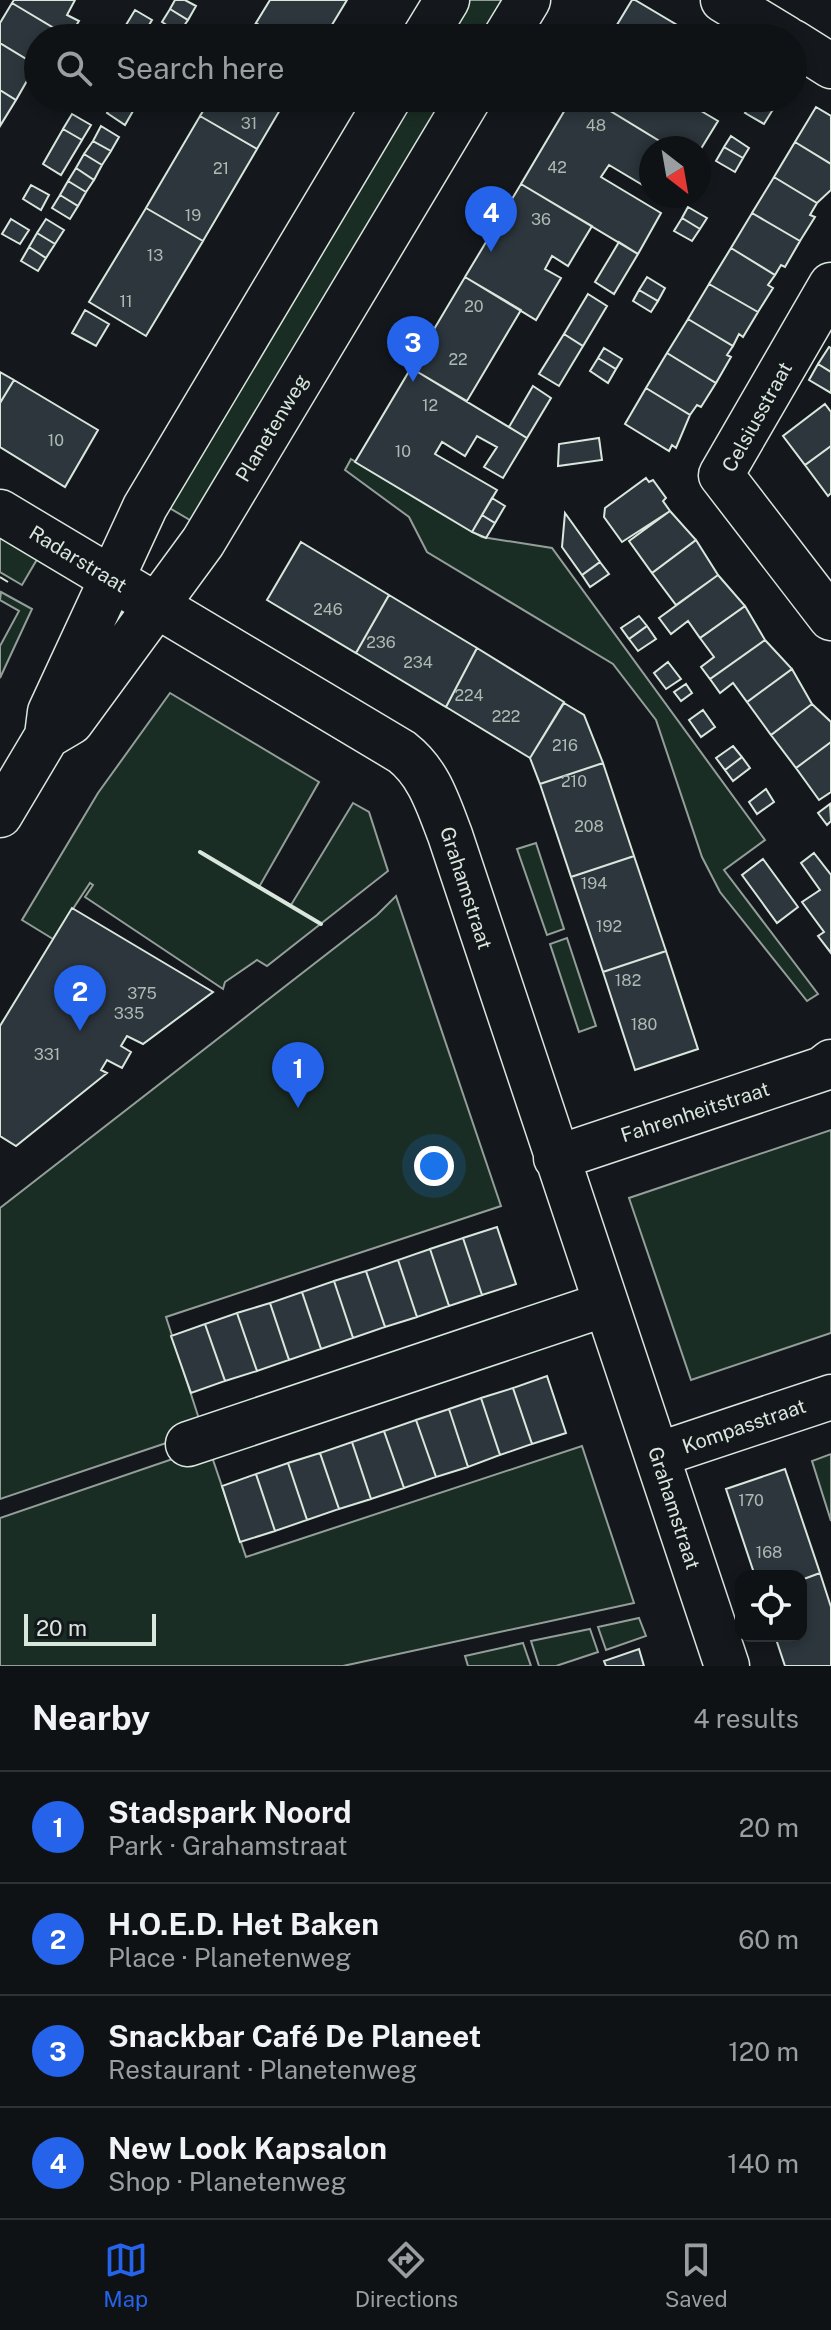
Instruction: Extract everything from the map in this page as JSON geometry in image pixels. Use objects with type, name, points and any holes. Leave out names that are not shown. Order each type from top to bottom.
[{"type":"street","points":[[432,24],[447,0]]},
{"type":"street","points":[[513,24],[528,0]]},
{"type":"street","points":[[723,0],[763,24]]},
{"type":"street","points":[[807,51],[831,66]]},
{"type":"street","name":"Planetenweg","points":[[0,815],[47,736],[50,712],[114,581],[145,507],[381,112]]},
{"type":"street","name":"Planetenweg","points":[[47,736],[71,722],[203,542],[461,112]]},
{"type":"street","name":"Celsiusstraat","points":[[831,285],[721,475],[831,618]]},
{"type":"street","name":"Radarstraat","points":[[0,512],[156,606]]},
{"type":"street","name":"Grahamstraat","points":[[156,606],[416,763],[431,788],[450,835],[727,1666]]},
{"type":"street","name":"Fahrenheitstraat","points":[[556,1158],[742,1097],[822,1069],[831,1062]]},
{"type":"street","points":[[188,1444],[606,1304]]},
{"type":"street","name":"Kompasstraat","points":[[657,1455],[831,1397]]},
{"type":"green space","points":[[460,0],[514,0],[499,24],[445,24]]},
{"type":"green space","points":[[393,112],[447,112],[200,526],[161,503]]},
{"type":"green space","points":[[351,459],[482,537],[552,548],[765,840],[724,870],[818,994],[807,1001],[720,892],[702,857],[656,720],[613,664],[427,552],[409,517],[345,470]]},
{"type":"green space","points":[[0,533],[39,556],[22,585],[0,572]]},
{"type":"green space","points":[[1,592],[32,609],[0,678],[0,646],[19,611],[0,600]]},
{"type":"green space","points":[[170,693],[319,782],[259,887],[291,905],[353,803],[369,812],[388,871],[267,966],[257,960],[225,982],[223,989],[85,897],[93,885],[90,883],[53,939],[22,920],[98,793]]},
{"type":"green space","points":[[536,843],[564,929],[547,935],[517,849]]},
{"type":"green space","points":[[396,896],[501,1206],[166,1317],[201,1425],[184,1437],[0,1499],[0,1208],[377,915]]},
{"type":"green space","points":[[567,938],[596,1026],[579,1032],[550,944]]},
{"type":"green space","points":[[831,1130],[831,1333],[691,1380],[629,1198]]},
{"type":"green space","points":[[582,1446],[634,1603],[343,1666],[0,1666],[0,1518],[190,1453],[211,1454],[246,1557]]},
{"type":"green space","points":[[831,1454],[831,1521],[812,1461]]},
{"type":"green space","points":[[639,1618],[646,1636],[606,1650],[598,1627]]},
{"type":"green space","points":[[590,1629],[598,1652],[556,1666],[539,1666],[531,1641]]},
{"type":"green space","points":[[523,1643],[531,1666],[468,1666],[465,1656]]},
{"type":"building","points":[[14,0],[75,0],[67,15],[79,21],[77,24],[47,24],[12,3]]},
{"type":"building","points":[[175,0],[185,0],[196,6],[188,20],[170,9]]},
{"type":"building","points":[[270,0],[347,0],[332,24],[256,23]]},
{"type":"building","points":[[632,0],[635,0],[675,24],[617,24]]},
{"type":"building","points":[[12,3],[47,24],[24,24],[24,58],[0,43],[0,23]]},
{"type":"building","points":[[170,9],[188,20],[185,24],[162,22]]},
{"type":"building","points":[[135,10],[152,20],[150,24],[127,24]]},
{"type":"building","points":[[0,43],[24,58],[24,86],[16,100],[0,90]]},
{"type":"building","points":[[0,90],[16,100],[0,126]]},
{"type":"building","points":[[816,107],[831,116],[831,164],[795,142]]},
{"type":"building","points":[[108,112],[132,112],[125,125]]},
{"type":"building","points":[[202,112],[279,112],[257,149],[200,116]]},
{"type":"building","points":[[564,112],[612,112],[651,136],[639,136],[639,183],[609,165],[601,177],[639,200],[639,208],[653,208],[661,213],[638,254],[521,184]]},
{"type":"building","points":[[612,112],[703,112],[718,121],[709,136],[651,136]]},
{"type":"building","points":[[746,112],[771,112],[764,124]]},
{"type":"building","points":[[72,114],[91,125],[82,140],[63,129]]},
{"type":"building","points":[[200,116],[257,149],[203,241],[146,208]]},
{"type":"building","points":[[101,126],[119,137],[111,151],[93,141]]},
{"type":"building","points":[[63,129],[82,140],[61,175],[43,164]]},
{"type":"building","points":[[731,136],[749,148],[743,158],[724,147]]},
{"type":"building","points":[[93,141],[111,151],[102,165],[84,154]]},
{"type":"building","points":[[795,142],[831,164],[831,190],[817,203],[774,177]]},
{"type":"building","points":[[724,147],[743,158],[735,172],[716,161]]},
{"type":"building","points":[[84,154],[102,165],[94,180],[76,168]]},
{"type":"building","points":[[76,168],[94,180],[86,192],[68,181]]},
{"type":"building","points":[[774,177],[817,203],[810,215],[815,217],[800,241],[752,213]]},
{"type":"building","points":[[68,181],[86,192],[78,206],[60,195]]},
{"type":"building","points":[[521,184],[592,226],[568,266],[552,256],[545,269],[561,278],[536,320],[465,277]]},
{"type":"building","points":[[31,185],[49,195],[41,210],[23,199]]},
{"type":"building","points":[[60,195],[78,206],[70,219],[52,208]]},
{"type":"building","points":[[146,208],[203,241],[146,336],[89,302]]},
{"type":"building","points":[[690,208],[707,218],[700,229],[682,218]]},
{"type":"building","points":[[752,213],[800,241],[785,267],[781,265],[775,275],[731,248]]},
{"type":"building","points":[[682,218],[700,229],[692,241],[674,231]]},
{"type":"building","points":[[11,219],[29,230],[20,244],[2,234]]},
{"type":"building","points":[[46,219],[64,230],[55,244],[37,233]]},
{"type":"building","points":[[37,233],[55,244],[46,258],[29,247]]},
{"type":"building","points":[[619,242],[638,254],[614,294],[595,282]]},
{"type":"building","points":[[29,247],[46,258],[38,271],[21,261]]},
{"type":"building","points":[[731,248],[775,275],[768,285],[773,288],[758,312],[709,284]]},
{"type":"building","points":[[465,277],[521,310],[467,401],[411,368]]},
{"type":"building","points":[[647,277],[665,288],[658,301],[639,290]]},
{"type":"building","points":[[709,284],[758,312],[743,337],[739,334],[733,346],[688,319]]},
{"type":"building","points":[[639,290],[658,301],[651,312],[633,301]]},
{"type":"building","points":[[588,294],[607,306],[583,346],[564,334]]},
{"type":"building","points":[[85,310],[109,324],[96,346],[72,333]]},
{"type":"building","points":[[688,319],[733,346],[727,355],[731,357],[716,383],[667,353]]},
{"type":"building","points":[[564,334],[583,346],[559,386],[539,374]]},
{"type":"building","points":[[604,348],[622,359],[616,369],[598,358]]},
{"type":"building","points":[[831,348],[831,372],[818,364]]},
{"type":"building","points":[[667,353],[716,383],[701,407],[697,405],[690,415],[646,388]]},
{"type":"building","points":[[598,358],[616,369],[608,383],[590,371]]},
{"type":"building","points":[[818,364],[831,372],[831,393],[809,380]]},
{"type":"building","points":[[411,368],[527,438],[503,478],[484,467],[497,447],[477,436],[465,456],[442,442],[435,454],[497,490],[472,532],[355,462]]},
{"type":"building","points":[[0,372],[14,380],[0,403]]},
{"type":"building","points":[[14,380],[98,430],[65,487],[0,447],[0,403]]},
{"type":"building","points":[[533,386],[551,398],[527,438],[509,427]]},
{"type":"building","points":[[646,388],[690,415],[676,448],[672,445],[669,451],[625,424]]},
{"type":"building","points":[[825,404],[831,412],[831,446],[805,465],[783,436]]},
{"type":"building","points":[[599,438],[602,460],[558,466],[559,444]]},
{"type":"building","points":[[831,446],[831,493],[828,496],[805,465]]},
{"type":"building","points":[[646,478],[649,482],[653,480],[666,498],[663,501],[670,511],[622,542],[604,517],[605,508]]},
{"type":"building","points":[[492,498],[505,506],[495,523],[482,515]]},
{"type":"building","points":[[670,511],[696,540],[652,573],[629,541]]},
{"type":"building","points":[[565,513],[600,562],[582,575],[562,547]]},
{"type":"building","points":[[482,515],[495,523],[486,538],[472,532]]},
{"type":"building","points":[[696,540],[718,575],[676,605],[652,573]]},
{"type":"building","points":[[301,542],[389,595],[356,653],[267,600]]},
{"type":"building","points":[[600,562],[609,574],[590,587],[582,575]]},
{"type":"building","points":[[718,575],[745,606],[700,638],[688,621],[671,634],[659,618]]},
{"type":"building","points":[[389,595],[477,648],[446,707],[356,653]]},
{"type":"building","points":[[745,606],[765,640],[710,679],[701,667],[714,657],[700,638]]},
{"type":"building","points":[[639,616],[647,626],[629,639],[621,628]]},
{"type":"building","points":[[647,626],[656,639],[638,651],[629,639]]},
{"type":"building","points":[[765,640],[792,669],[747,702],[733,683],[720,693],[710,679]]},
{"type":"building","points":[[477,648],[564,702],[530,758],[446,707]]},
{"type":"building","points":[[668,662],[681,679],[666,689],[654,673]]},
{"type":"building","points":[[792,669],[812,704],[771,735],[747,702]]},
{"type":"building","points":[[686,684],[692,693],[681,701],[674,692]]},
{"type":"building","points":[[564,703],[584,715],[603,763],[540,784],[530,758]]},
{"type":"building","points":[[812,704],[831,722],[831,742],[796,768],[771,735]]},
{"type":"building","points":[[703,710],[715,727],[701,737],[689,720]]},
{"type":"building","points":[[831,742],[831,792],[819,800],[796,768]]},
{"type":"building","points":[[733,746],[742,757],[725,770],[716,758]]},
{"type":"building","points":[[742,757],[750,768],[733,781],[725,770]]},
{"type":"building","points":[[603,763],[634,856],[571,877],[540,784]]},
{"type":"building","points":[[766,789],[774,802],[757,814],[749,802]]},
{"type":"building","points":[[830,804],[831,821],[827,825],[818,813]]},
{"type":"building","points":[[814,853],[831,875],[831,953],[818,936],[824,932],[802,902],[820,890],[801,863]]},
{"type":"building","points":[[634,856],[666,951],[603,972],[571,877]]},
{"type":"building","points":[[763,859],[798,907],[777,923],[742,875]]},
{"type":"building","points":[[72,908],[213,992],[143,1044],[127,1036],[121,1046],[131,1052],[122,1068],[107,1060],[101,1070],[107,1073],[16,1146],[0,1136],[0,1026]]},
{"type":"building","points":[[666,951],[698,1049],[635,1070],[603,972]]},
{"type":"building","points":[[497,1227],[516,1284],[482,1295],[463,1238]]},
{"type":"building","points":[[463,1238],[482,1295],[449,1306],[430,1249]]},
{"type":"building","points":[[430,1249],[449,1306],[417,1317],[398,1260]]},
{"type":"building","points":[[398,1260],[417,1317],[385,1327],[366,1271]]},
{"type":"building","points":[[366,1271],[385,1327],[353,1338],[334,1281]]},
{"type":"building","points":[[334,1281],[353,1338],[321,1349],[302,1292]]},
{"type":"building","points":[[302,1292],[321,1349],[289,1360],[270,1303]]},
{"type":"building","points":[[270,1303],[289,1360],[257,1371],[237,1313]]},
{"type":"building","points":[[237,1313],[257,1371],[225,1381],[205,1324]]},
{"type":"building","points":[[205,1324],[225,1381],[191,1393],[171,1336]]},
{"type":"building","points":[[547,1376],[566,1433],[532,1444],[513,1388]]},
{"type":"building","points":[[513,1388],[532,1444],[500,1455],[481,1398]]},
{"type":"building","points":[[481,1398],[500,1455],[468,1467],[449,1409]]},
{"type":"building","points":[[449,1409],[468,1467],[436,1477],[416,1420]]},
{"type":"building","points":[[416,1420],[436,1477],[404,1488],[384,1431]]},
{"type":"building","points":[[384,1431],[404,1488],[371,1499],[352,1442]]},
{"type":"building","points":[[352,1442],[371,1499],[339,1509],[320,1453]]},
{"type":"building","points":[[320,1453],[339,1509],[307,1520],[288,1463]]},
{"type":"building","points":[[288,1463],[307,1520],[275,1531],[256,1474]]},
{"type":"building","points":[[785,1469],[820,1573],[807,1578],[807,1570],[753,1570],[726,1489]]},
{"type":"building","points":[[256,1474],[275,1531],[240,1542],[222,1486]]},
{"type":"building","points":[[820,1573],[831,1607],[831,1666],[785,1666],[777,1642],[807,1642],[807,1578]]},
{"type":"building","points":[[639,1649],[644,1666],[606,1666],[604,1661]]},
{"type":"fence","points":[[0,577],[8,582]]},
{"type":"wall","points":[[200,852],[321,924]]},
{"type":"place","name":"New Look Kapsalon","points":[[491,252]]},
{"type":"place","name":"Snackbar Café De Planeet","points":[[413,382]]},
{"type":"place","name":"H.O.E.D. Het Baken","points":[[80,1031]]},
{"type":"place","name":"Stadspark Noord","points":[[298,1108]]}]
